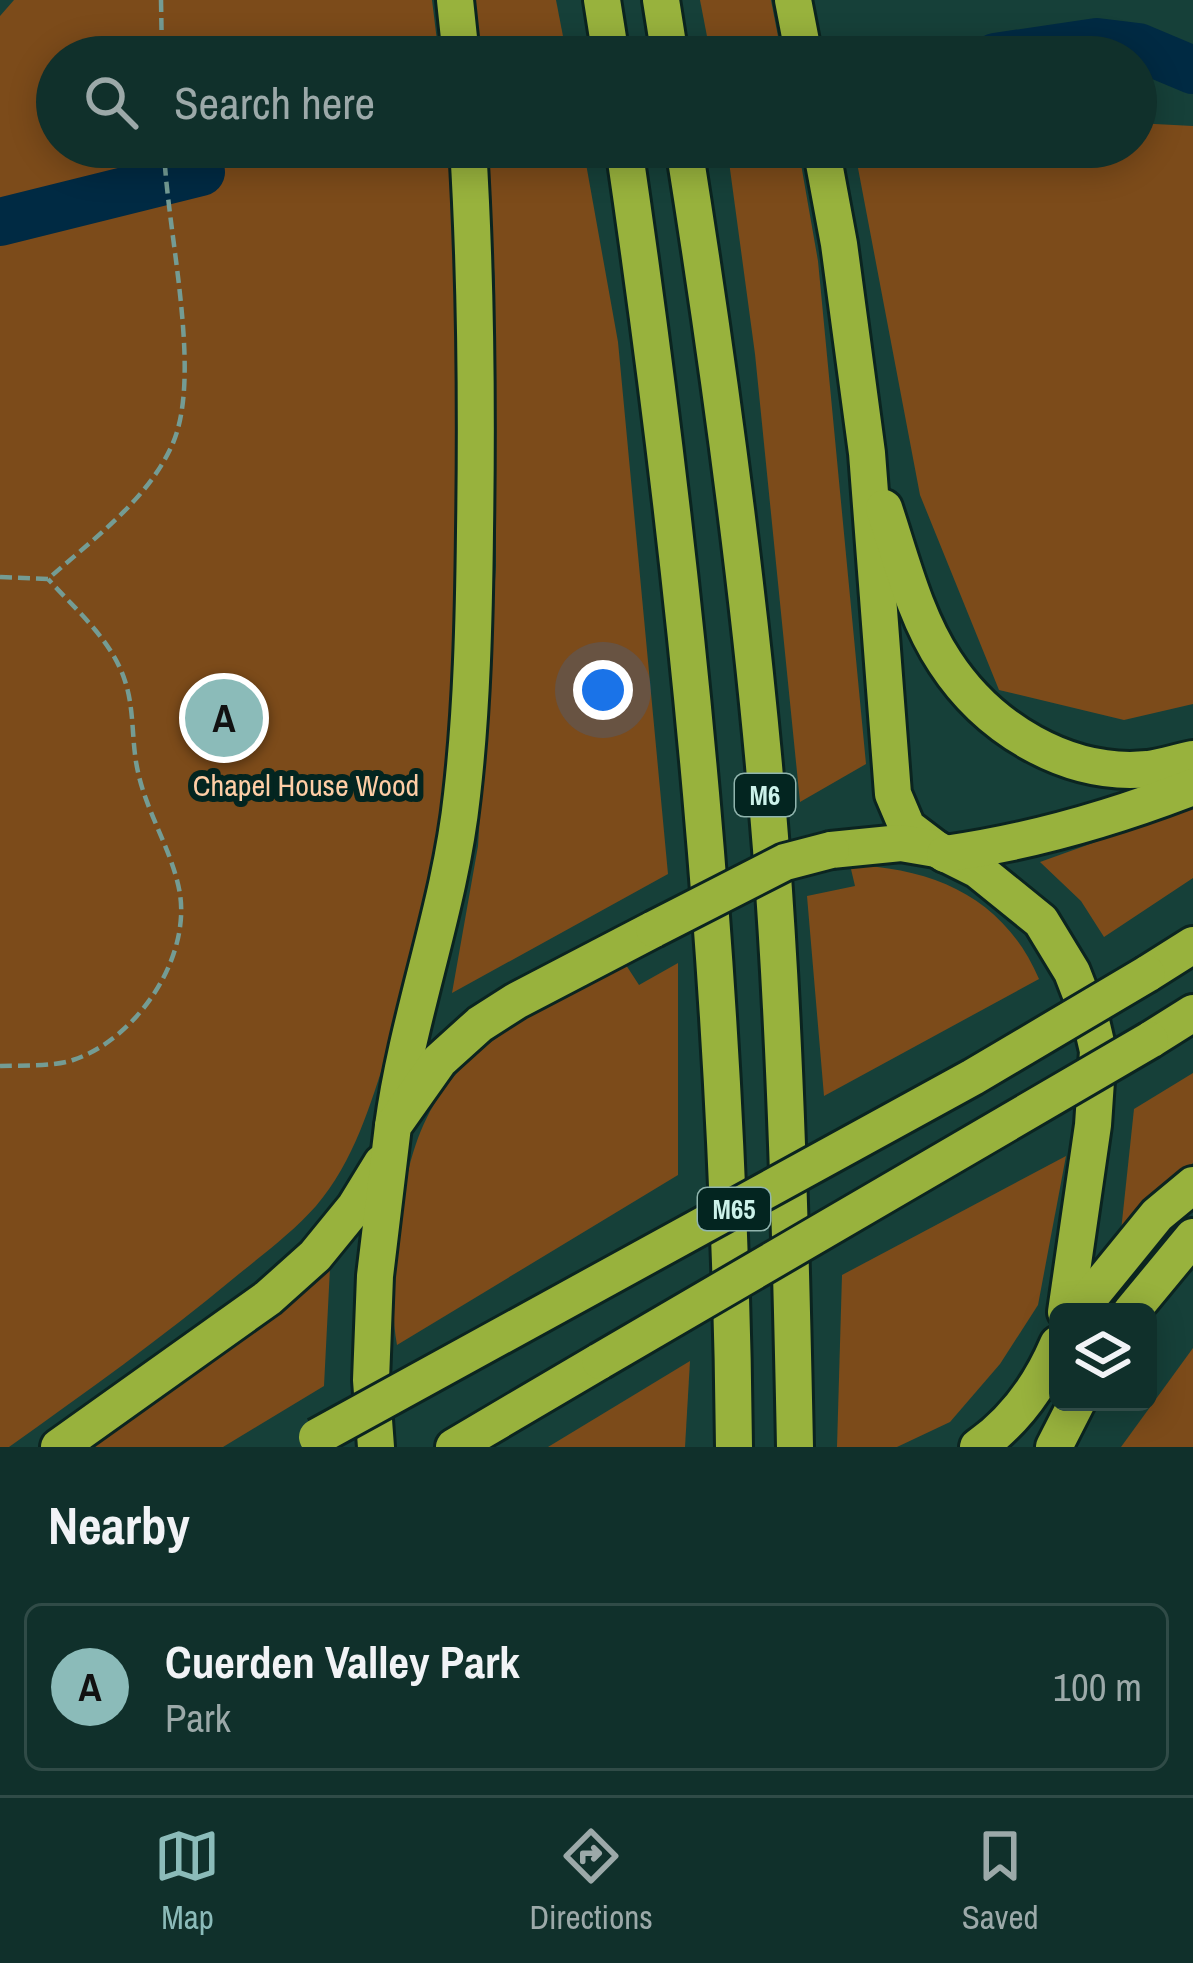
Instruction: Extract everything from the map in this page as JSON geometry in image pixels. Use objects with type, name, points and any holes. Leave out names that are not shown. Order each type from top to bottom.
[{"type":"highway","points":[[455,0],[459,36]]},
{"type":"highway","points":[[602,0],[608,36]]},
{"type":"highway","points":[[661,0],[667,36]]},
{"type":"highway","points":[[793,0],[800,36]]},
{"type":"highway","points":[[376,1447],[371,1380],[375,1276],[390,1141],[403,1055],[439,924],[462,795],[473,645],[478,369],[469,168]]},
{"type":"highway","name":"M6","points":[[627,168],[682,576],[732,1255],[734,1447]]},
{"type":"highway","name":"M6","points":[[687,168],[726,410],[771,849],[795,1447]]},
{"type":"highway","points":[[825,168],[867,453],[892,794],[907,827],[997,882],[1041,921],[1072,972],[1097,1040],[1093,1125],[1067,1303]]},
{"type":"highway","points":[[867,453],[926,628],[944,661],[988,712],[1029,742],[1085,764],[1147,769],[1193,759]]},
{"type":"highway","points":[[59,1447],[268,1298],[316,1256],[355,1207],[439,1061],[480,1024],[516,1001],[785,862],[831,850],[902,843],[940,851],[1013,844],[1193,787]]},
{"type":"highway","name":"M65","points":[[309,1442],[973,1077],[1193,945]]},
{"type":"highway","name":"M65","points":[[454,1447],[1193,1013]]},
{"type":"highway","points":[[1085,1303],[1157,1215],[1193,1185]]},
{"type":"highway","points":[[1138,1303],[1193,1237]]},
{"type":"highway","points":[[978,1447],[1016,1414],[1049,1362]]},
{"type":"highway","points":[[1017,1447],[1049,1366]]},
{"type":"highway","points":[[1054,1447],[1072,1411]]},
{"type":"path","points":[[161,0],[162,36]]},
{"type":"path","points":[[48,579],[136,497],[173,443],[186,381],[165,168]]},
{"type":"path","points":[[0,577],[48,579],[100,635],[125,678],[138,772],[179,888],[182,918],[159,987],[132,1021],[100,1048],[69,1062],[0,1066]]},
{"type":"green space","name":"Chapel House Wood","points":[[14,0],[432,0],[436,36],[36,36],[36,168],[451,168],[458,488],[450,716],[438,829],[417,940],[388,1050],[351,1151],[316,1206],[276,1244],[9,1447],[0,1447],[0,16]]},
{"type":"green space","points":[[473,0],[556,0],[563,36],[477,36]]},
{"type":"green space","points":[[700,0],[771,0],[778,36],[707,36]]},
{"type":"green space","points":[[1157,124],[1193,126],[1193,704],[1124,720],[999,690],[920,495],[858,168],[1157,168]]},
{"type":"green space","points":[[487,168],[587,168],[618,342],[668,874],[452,993],[478,846],[496,566],[495,283]]},
{"type":"green space","points":[[730,168],[802,168],[818,261],[866,764],[800,802],[755,354]]},
{"type":"green space","points":[[1193,807],[1193,878],[1104,937],[1081,901],[1040,862]]},
{"type":"green space","points":[[850,865],[910,873],[963,893],[1007,927],[1039,979],[824,1096],[807,896],[855,886]]},
{"type":"green space","points":[[678,963],[678,1175],[397,1345],[394,1290],[407,1178],[421,1131],[441,1094],[467,1063],[535,1013],[626,965],[639,985]]},
{"type":"green space","points":[[1193,1073],[1193,1163],[1121,1231],[1134,1109]]},
{"type":"green space","points":[[1066,1156],[1038,1305],[1000,1364],[950,1422],[897,1447],[837,1447],[842,1275]]},
{"type":"green space","points":[[330,1268],[324,1386],[223,1447],[93,1447],[197,1373]]},
{"type":"green space","points":[[1193,1348],[1193,1447],[1121,1447],[1147,1411],[1157,1411],[1157,1398]]},
{"type":"green space","points":[[690,1361],[685,1447],[548,1447]]},
{"type":"waterway","points":[[1157,55],[1193,70]]},
{"type":"waterway","points":[[0,222],[201,172]]},
{"type":"place","name":"Cuerden Valley Park","points":[[224,718]]}]
